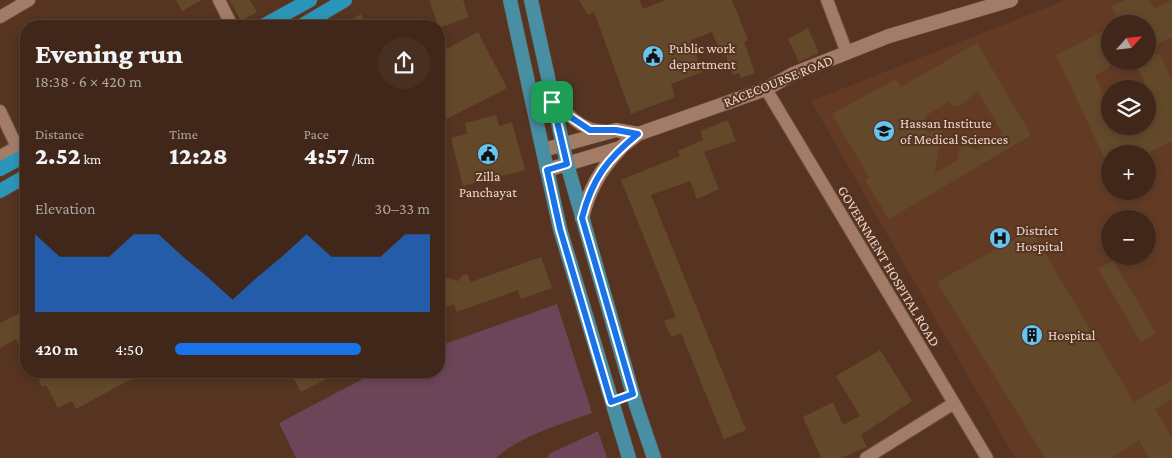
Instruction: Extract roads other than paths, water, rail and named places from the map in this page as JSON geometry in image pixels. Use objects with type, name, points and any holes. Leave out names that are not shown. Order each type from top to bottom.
[{"type":"highway","points":[[274,20],[310,0]]},
{"type":"highway","points":[[310,20],[345,0]]},
{"type":"highway","points":[[0,169],[20,158]]},
{"type":"highway","points":[[0,191],[20,179]]},
{"type":"main road","points":[[510,0],[560,229],[629,458]]},
{"type":"main road","points":[[531,0],[562,146],[633,394],[654,458]]},
{"type":"main road","points":[[611,402],[633,394]]},
{"type":"street","points":[[0,17],[29,0]]},
{"type":"street","points":[[220,0],[229,20]]},
{"type":"street","points":[[827,0],[847,53]]},
{"type":"street","name":"RACECOURSE ROAD","points":[[542,150],[616,130],[638,134],[766,89],[793,74],[889,36],[1011,0]]},
{"type":"street","name":"GOVERNMENT HOSPITAL ROAD","points":[[766,89],[987,458]]},
{"type":"street","points":[[550,91],[569,116],[590,130],[616,130]]},
{"type":"street","points":[[0,111],[18,147],[0,156]]},
{"type":"street","points":[[582,218],[590,190],[602,168],[620,148],[638,134]]},
{"type":"street","points":[[547,170],[620,148]]},
{"type":"street","points":[[866,458],[951,405]]},
{"type":"place","name":"Public work department","points":[[653,56]]},
{"type":"place","name":"Hassan Institute of Medical Sciences","points":[[884,131]]},
{"type":"place","name":"Zilla Panchayat","points":[[488,154]]},
{"type":"place","name":"District Hospital","points":[[1000,238]]},
{"type":"place","name":"Hospital","points":[[1032,335]]}]
